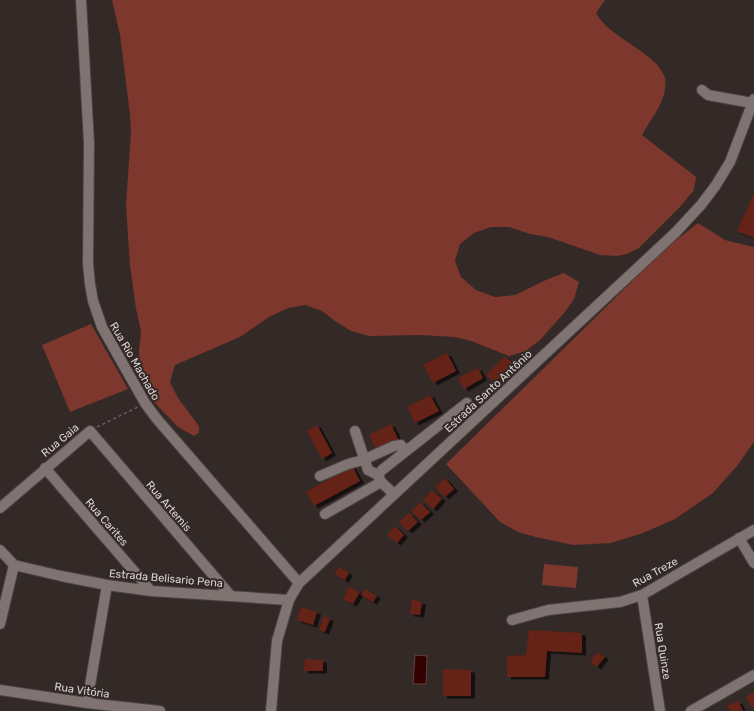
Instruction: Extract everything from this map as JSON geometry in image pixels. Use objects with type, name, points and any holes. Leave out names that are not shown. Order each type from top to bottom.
[{"type":"street","name":"Rua Rio Machado","points":[[81,0],[89,143],[88,264],[93,301],[102,327],[145,403],[156,418],[300,583]]},
{"type":"street","points":[[702,90],[708,94],[753,101]]},
{"type":"street","name":"Estrada Santo Antônio","points":[[271,711],[277,641],[289,600],[300,583],[663,243],[701,205],[716,185],[730,162],[753,101]]},
{"type":"street","points":[[325,514],[380,478],[382,470],[467,403]]},
{"type":"street","name":"Rua Gaia","points":[[0,508],[90,431]]},
{"type":"street","name":"Rua Artemis","points":[[90,431],[231,596]]},
{"type":"street","points":[[355,431],[368,470],[380,478],[394,494]]},
{"type":"street","points":[[320,476],[348,464],[364,460],[399,444],[405,451]]},
{"type":"street","name":"Rua Carites","points":[[45,468],[151,591]]},
{"type":"street","name":"Rua Treze","points":[[512,620],[548,610],[620,602],[642,595],[754,530]]},
{"type":"street","points":[[739,538],[754,563]]},
{"type":"street","points":[[0,550],[14,565],[0,624]]},
{"type":"street","name":"Estrada Belisario Pena","points":[[14,565],[107,585],[151,591],[289,600]]},
{"type":"street","points":[[87,703],[107,585]]},
{"type":"street","name":"Rua Quinze","points":[[642,595],[660,711]]},
{"type":"street","points":[[691,711],[754,675]]},
{"type":"street","name":"Rua Vitória","points":[[0,690],[87,703],[160,711]]},
{"type":"path","name":"Rua Gaia","points":[[90,431],[145,403]]},
{"type":"shaded area","points":[[112,0],[605,0],[596,13],[612,30],[653,61],[665,78],[664,95],[657,111],[642,135],[696,177],[694,190],[679,208],[639,248],[627,254],[617,256],[600,255],[548,237],[530,234],[509,227],[491,227],[474,233],[460,244],[455,261],[461,277],[476,290],[495,297],[515,295],[564,273],[579,282],[574,299],[564,313],[540,340],[526,351],[509,356],[471,341],[455,337],[420,335],[369,336],[351,331],[322,311],[305,305],[288,308],[269,317],[240,337],[175,365],[170,382],[178,398],[199,426],[199,433],[194,436],[178,427],[154,402],[140,370],[139,351],[141,331],[136,309],[130,265],[126,206],[131,132],[130,115],[120,35]]},
{"type":"shaded area","points":[[698,223],[725,240],[754,247],[754,442],[737,466],[713,493],[675,519],[643,533],[611,543],[573,545],[518,532],[500,522],[446,464],[666,248]]},
{"type":"shaded area","points":[[91,324],[128,389],[70,412],[42,345]]},
{"type":"shaded area","points":[[544,564],[578,567],[576,588],[542,585]]},
{"type":"shaded area","points":[[415,655],[427,656],[426,684],[413,684]]},
{"type":"building","points":[[754,193],[754,238],[737,231]]},
{"type":"building","points":[[447,353],[456,371],[433,383],[423,365]]},
{"type":"building","points":[[505,356],[514,364],[495,383],[486,375]]},
{"type":"building","points":[[478,368],[483,378],[464,389],[458,378]]},
{"type":"building","points":[[430,395],[439,411],[415,423],[407,407]]},
{"type":"building","points":[[391,424],[399,441],[377,452],[369,435]]},
{"type":"building","points":[[317,425],[332,453],[322,459],[307,431]]},
{"type":"building","points":[[352,466],[360,481],[314,506],[306,492]]},
{"type":"building","points":[[445,478],[454,489],[445,497],[435,487]]},
{"type":"building","points":[[432,490],[442,499],[433,509],[423,500]]},
{"type":"building","points":[[420,502],[430,512],[421,520],[411,511]]},
{"type":"building","points":[[409,513],[418,522],[408,531],[399,522]]},
{"type":"building","points":[[395,526],[404,535],[397,543],[387,535]]},
{"type":"building","points":[[339,567],[349,573],[345,580],[334,574]]},
{"type":"building","points":[[349,587],[360,592],[353,604],[343,599]]},
{"type":"building","points":[[365,589],[377,596],[373,602],[361,595]]},
{"type":"building","points":[[412,600],[422,602],[420,615],[410,614]]},
{"type":"building","points":[[301,607],[317,612],[313,625],[297,620]]},
{"type":"building","points":[[324,616],[330,619],[325,632],[319,630]]},
{"type":"building","points":[[529,630],[582,633],[582,653],[547,651],[545,677],[507,677],[507,656],[526,655]]},
{"type":"building","points":[[597,652],[605,657],[597,667],[590,662]]},
{"type":"building","points":[[305,659],[323,660],[323,671],[304,671]]},
{"type":"building","points":[[443,669],[471,670],[471,696],[443,696]]},
{"type":"building","points":[[754,692],[754,707],[752,708],[746,697]]},
{"type":"building","points":[[738,701],[743,711],[730,711],[727,706]]}]
